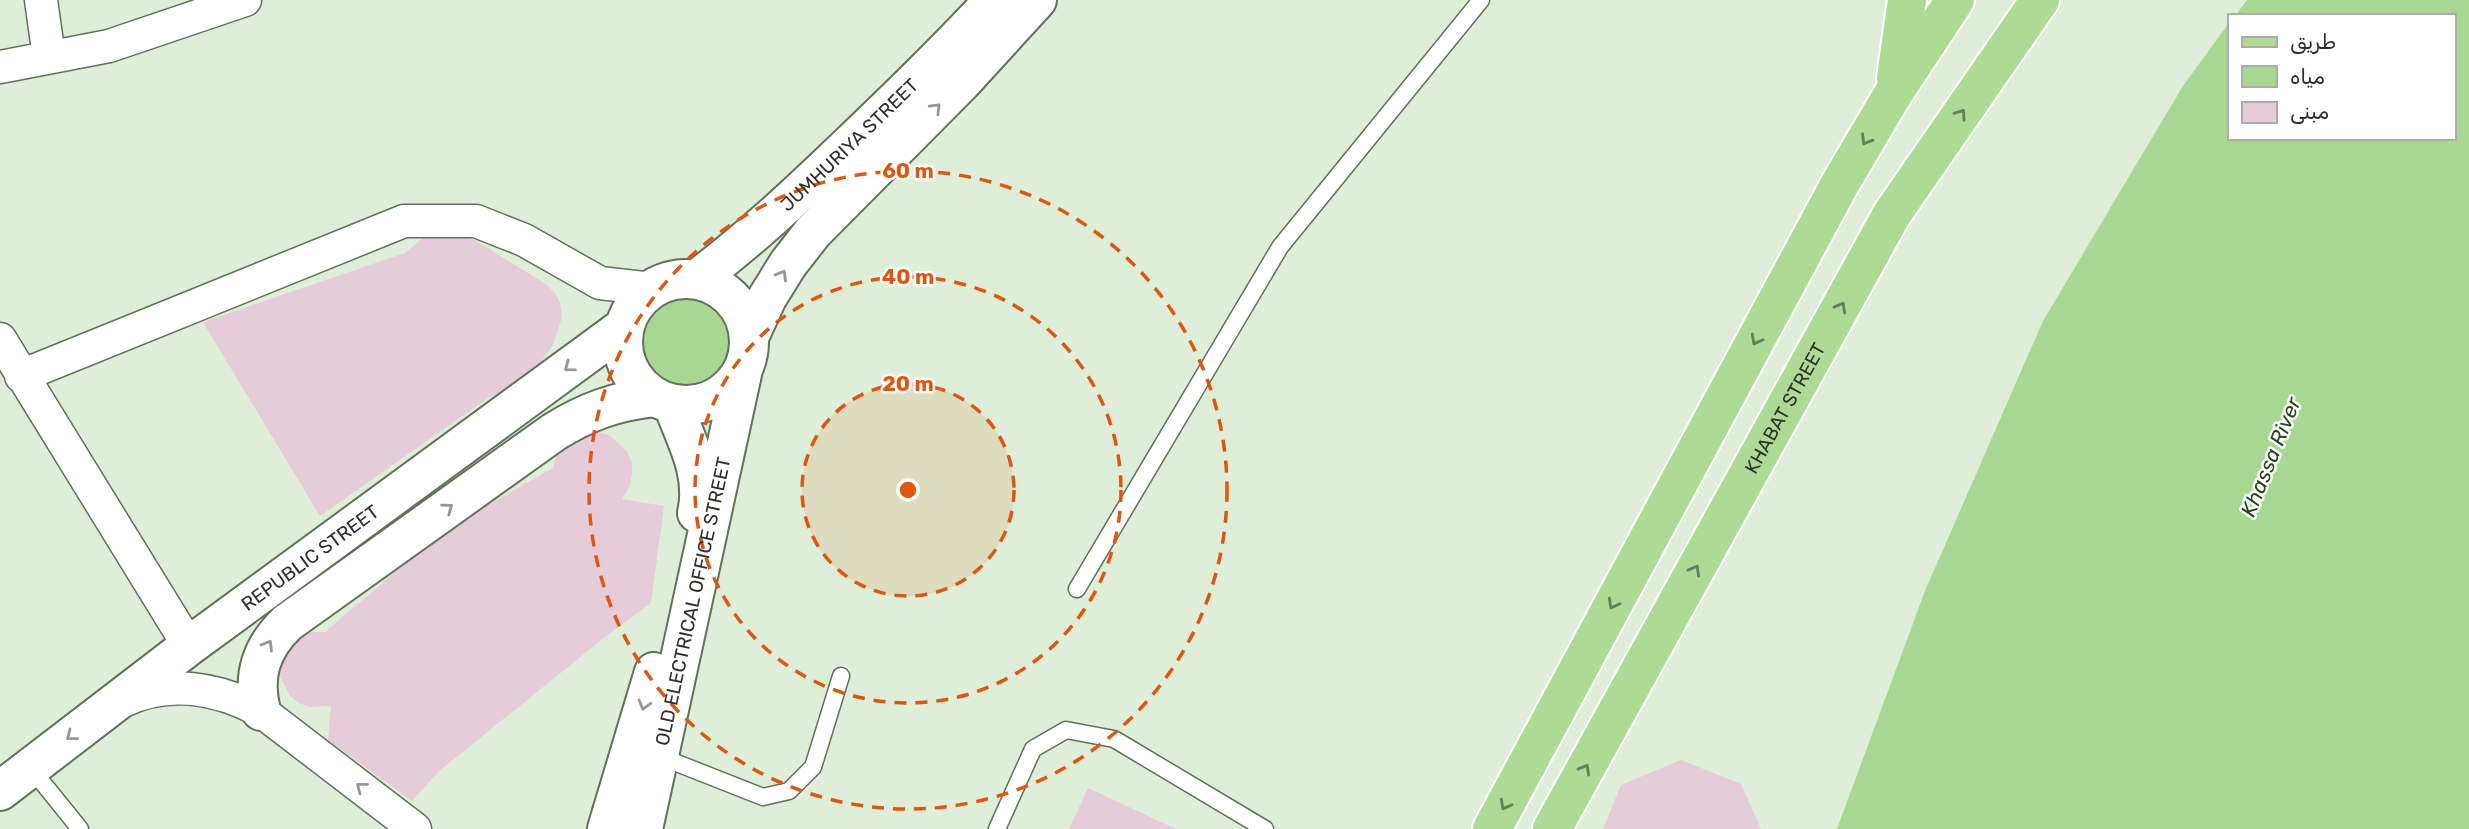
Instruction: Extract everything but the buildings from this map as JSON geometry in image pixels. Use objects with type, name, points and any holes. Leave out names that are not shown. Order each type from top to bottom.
[{"type":"main road","points":[[1893,94],[1907,0]]},
{"type":"main road","points":[[1492,829],[1828,206],[1893,94],[1955,0]]},
{"type":"main road","name":"KHABAT STREET","points":[[1552,829],[1892,214],[2040,0]]},
{"type":"street","points":[[41,0],[49,57]]},
{"type":"street","points":[[0,67],[109,46],[245,0]]},
{"type":"street","name":"JUMHURIYA STREET","points":[[697,279],[731,254],[795,198],[909,88],[993,0]]},
{"type":"street","name":"JUMHURIYA STREET","points":[[750,335],[788,264],[813,232],[962,82],[1037,0]]},
{"type":"street","points":[[21,376],[404,221],[476,221],[524,240],[600,283],[652,289]]},
{"type":"street","points":[[261,711],[256,684],[263,652],[273,636],[287,623],[576,419],[601,407],[627,400],[693,405],[712,400],[729,390],[742,374],[749,355],[750,335],[744,316],[733,298],[717,286],[697,279],[681,278],[666,282],[639,299],[624,327],[623,347],[627,367],[638,384],[663,401]]},
{"type":"street","name":"REPUBLIC STREET","points":[[0,791],[189,646],[624,327]]},
{"type":"street","points":[[0,339],[189,646]]},
{"type":"street","name":"OLD ELECTRICAL OFFICE STREET","points":[[643,829],[742,374]]},
{"type":"street","name":"OLD ELECTRICAL OFFICE STREET","points":[[607,829],[673,608],[701,497],[699,474],[663,401]]},
{"type":"street","points":[[108,708],[133,696],[159,690],[212,690],[237,698],[261,711],[415,829]]},
{"type":"lane","points":[[1077,589],[1280,247],[1481,0]]},
{"type":"lane","points":[[659,756],[763,797],[789,791],[813,767],[841,676]]},
{"type":"lane","points":[[996,829],[1034,749],[1066,730],[1114,739],[1265,829]]},
{"type":"lane","points":[[30,767],[80,829]]},
{"type":"water","name":"Khassa River","points":[[2247,0],[2469,0],[2469,829],[1837,829],[1925,591],[2043,321],[2183,86],[2228,24],[2228,140],[2455,140],[2455,14],[2236,14]]},
{"type":"water","points":[[679,292],[697,292],[715,300],[728,313],[736,331],[733,359],[715,380],[697,388],[679,388],[661,380],[648,367],[640,349],[640,331],[648,313],[661,300]]}]
